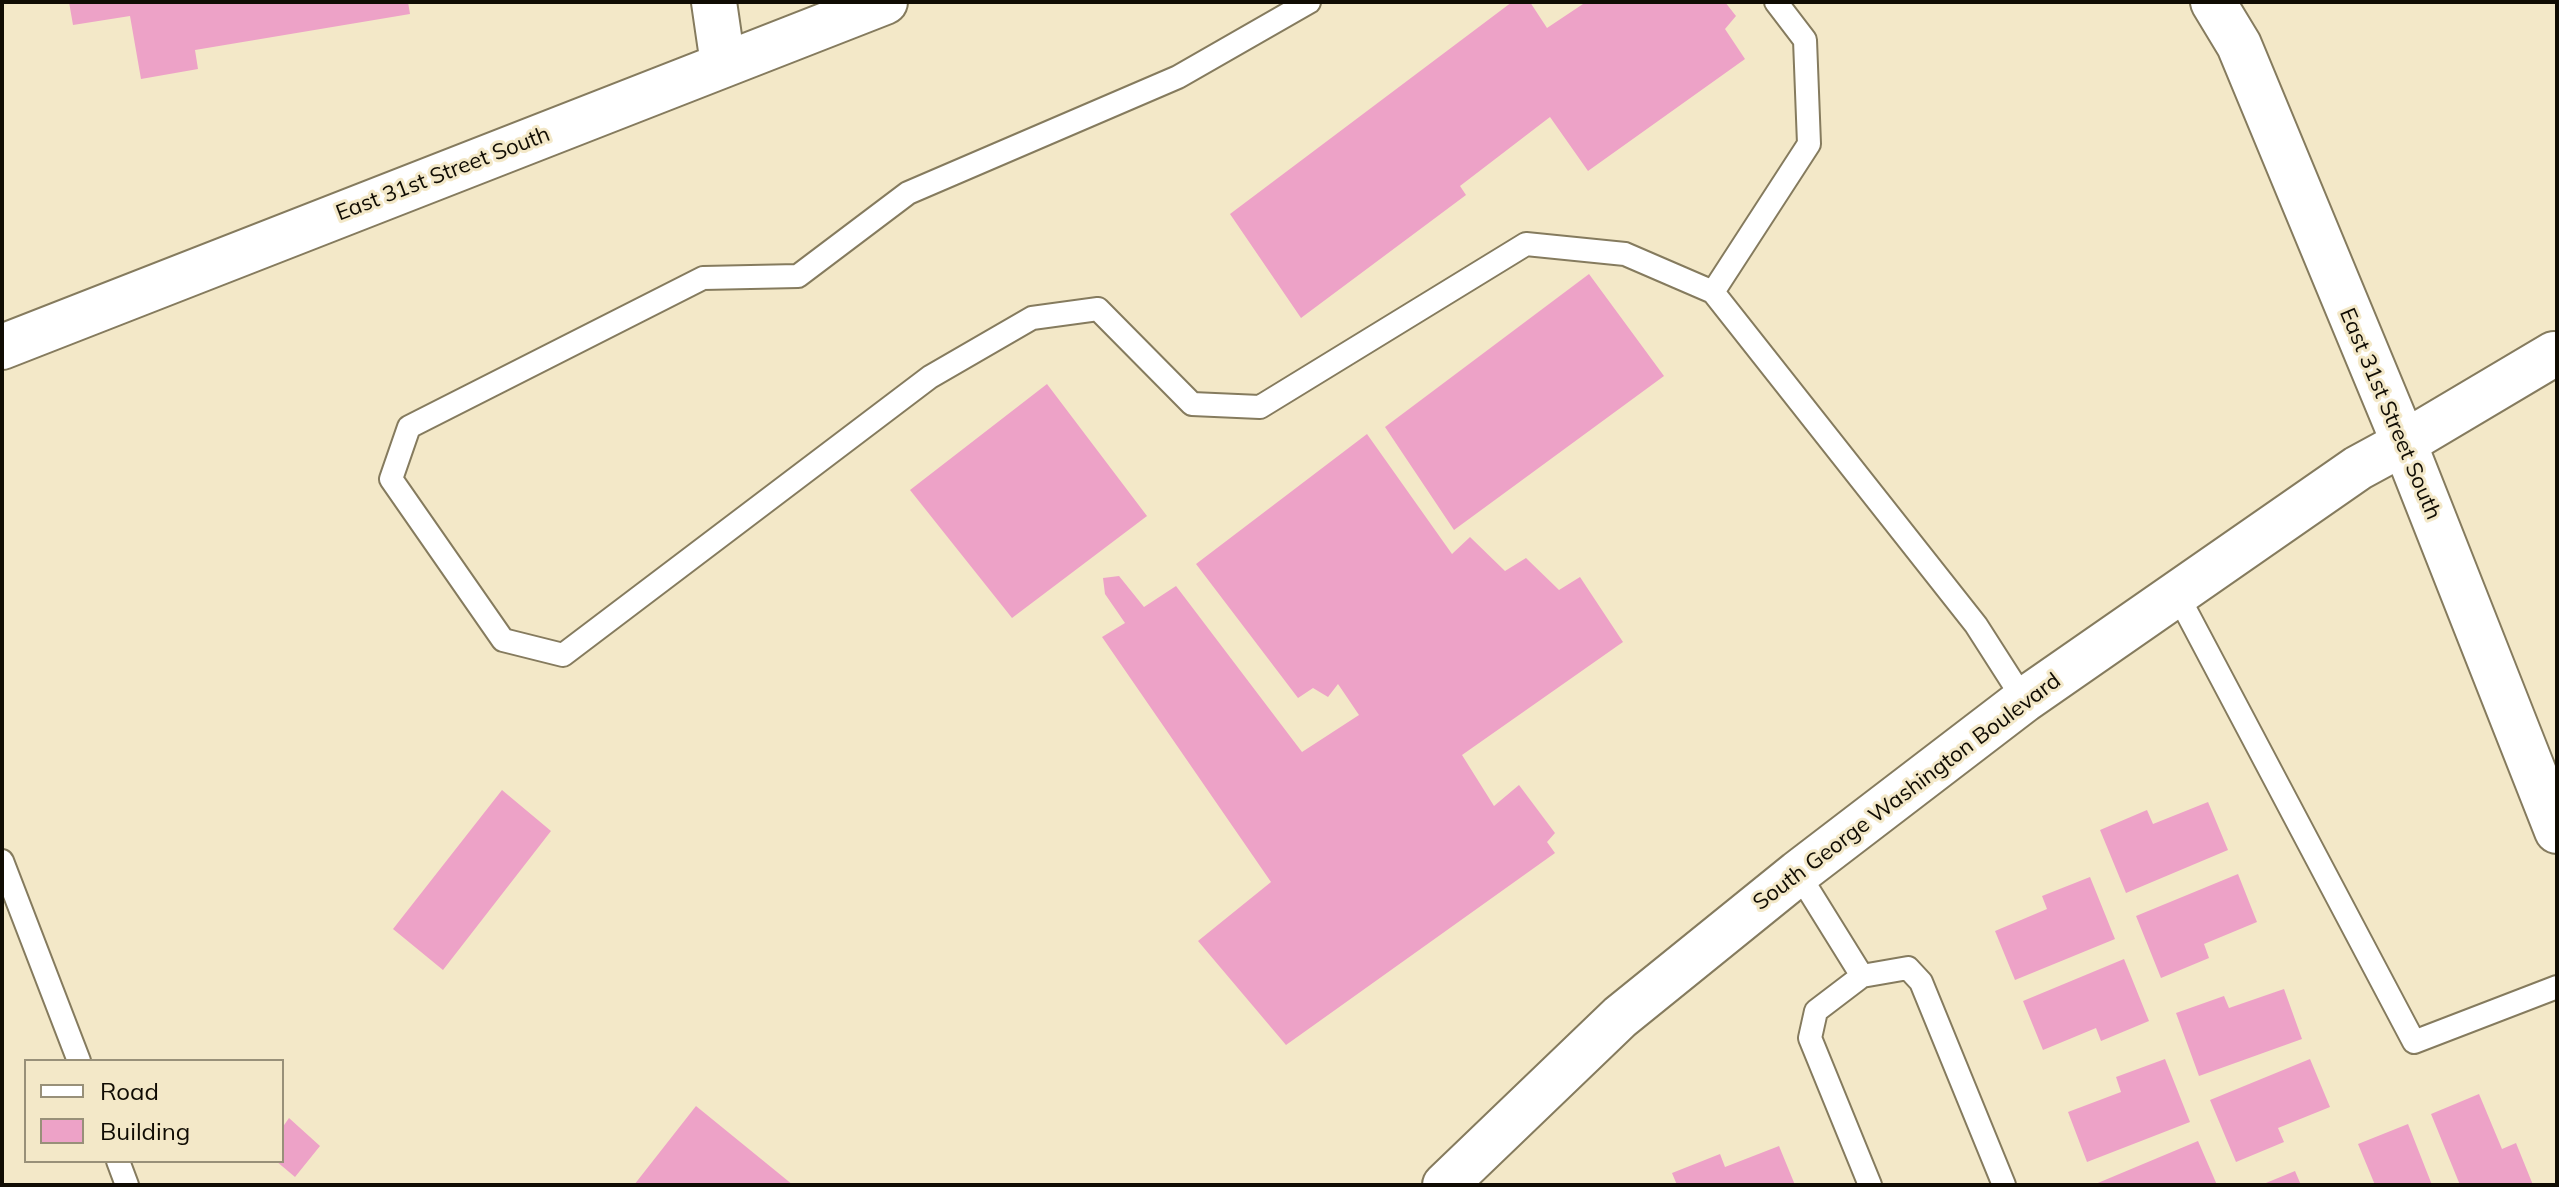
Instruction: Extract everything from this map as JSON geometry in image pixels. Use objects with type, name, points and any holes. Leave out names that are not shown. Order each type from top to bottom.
[{"type":"street","points":[[714,2],[723,64]]},
{"type":"street","name":"East 31st Street South","points":[[2,347],[885,2]]},
{"type":"street","name":"East 31st Street South","points":[[2213,2],[2239,45],[2404,443],[2557,831]]},
{"type":"street","name":"South George Washington Boulevard","points":[[1445,1185],[1620,1017],[1798,873],[2024,700],[2358,468],[2556,354]]},
{"type":"lane","points":[[1309,2],[1178,77],[908,193],[798,276],[703,278],[409,427],[391,479],[503,640],[563,655],[930,377],[1032,318],[1098,309],[1192,404],[1260,407],[1526,244],[1625,254],[1713,292],[1976,625],[2024,700]]},
{"type":"lane","points":[[1713,292],[1809,144],[1805,40],[1776,2]]},
{"type":"lane","points":[[2177,594],[2414,1042],[2557,987]]},
{"type":"lane","points":[[2,861],[78,1059]]},
{"type":"lane","points":[[1798,873],[1862,976]]},
{"type":"lane","points":[[1870,1185],[1810,1038],[1816,1011],[1862,976],[1908,968],[1921,982],[2004,1185]]},
{"type":"lane","points":[[119,1163],[127,1185]]},
{"type":"building","points":[[69,2],[408,2],[410,14],[195,50],[198,69],[141,79],[130,16],[73,25]]},
{"type":"building","points":[[1512,2],[1530,2],[1547,28],[1586,2],[1725,2],[1736,16],[1725,29],[1745,59],[1588,171],[1550,117],[1460,186],[1466,195],[1301,318],[1230,214]]},
{"type":"building","points":[[1589,274],[1664,376],[1454,530],[1385,427]]},
{"type":"building","points":[[1047,384],[1147,516],[1012,618],[910,490]]},
{"type":"building","points":[[1367,434],[1452,554],[1470,537],[1505,571],[1526,558],[1559,590],[1580,577],[1623,642],[1462,755],[1494,806],[1519,785],[1555,833],[1547,842],[1555,853],[1286,1045],[1198,941],[1271,882],[1102,637],[1125,623],[1105,594],[1103,578],[1119,576],[1144,607],[1176,586],[1302,752],[1359,715],[1338,684],[1328,697],[1313,688],[1298,698],[1196,564]]},
{"type":"building","points":[[502,790],[551,831],[443,970],[393,929]]},
{"type":"building","points":[[2208,802],[2228,850],[2126,893],[2100,830],[2147,810],[2153,824]]},
{"type":"building","points":[[2238,874],[2257,922],[2204,944],[2209,958],[2161,978],[2136,916]]},
{"type":"building","points":[[2090,877],[2115,939],[2015,980],[1995,931],[2047,909],[2042,896]]},
{"type":"building","points":[[2124,959],[2149,1021],[2101,1041],[2096,1028],[2043,1050],[2023,1001]]},
{"type":"building","points":[[2284,989],[2302,1039],[2199,1076],[2176,1013],[2224,996],[2229,1008]]},
{"type":"building","points":[[2165,1059],[2190,1122],[2087,1162],[2068,1112],[2121,1092],[2116,1077]]},
{"type":"building","points":[[2310,1059],[2330,1107],[2278,1128],[2284,1142],[2236,1162],[2210,1100]]},
{"type":"building","points":[[2479,1094],[2502,1149],[2516,1143],[2533,1185],[2460,1185],[2431,1114]]},
{"type":"building","points":[[696,1106],[793,1185],[634,1185]]},
{"type":"building","points":[[289,1118],[320,1146],[295,1177],[278,1163],[284,1163],[284,1125]]},
{"type":"building","points":[[2408,1124],[2432,1185],[2375,1185],[2358,1144]]},
{"type":"building","points":[[2198,1141],[2217,1185],[2093,1185]]},
{"type":"building","points":[[1779,1146],[1795,1185],[1677,1185],[1672,1173],[1720,1154],[1725,1167]]},
{"type":"building","points":[[2295,1171],[2301,1185],[2261,1185]]}]
